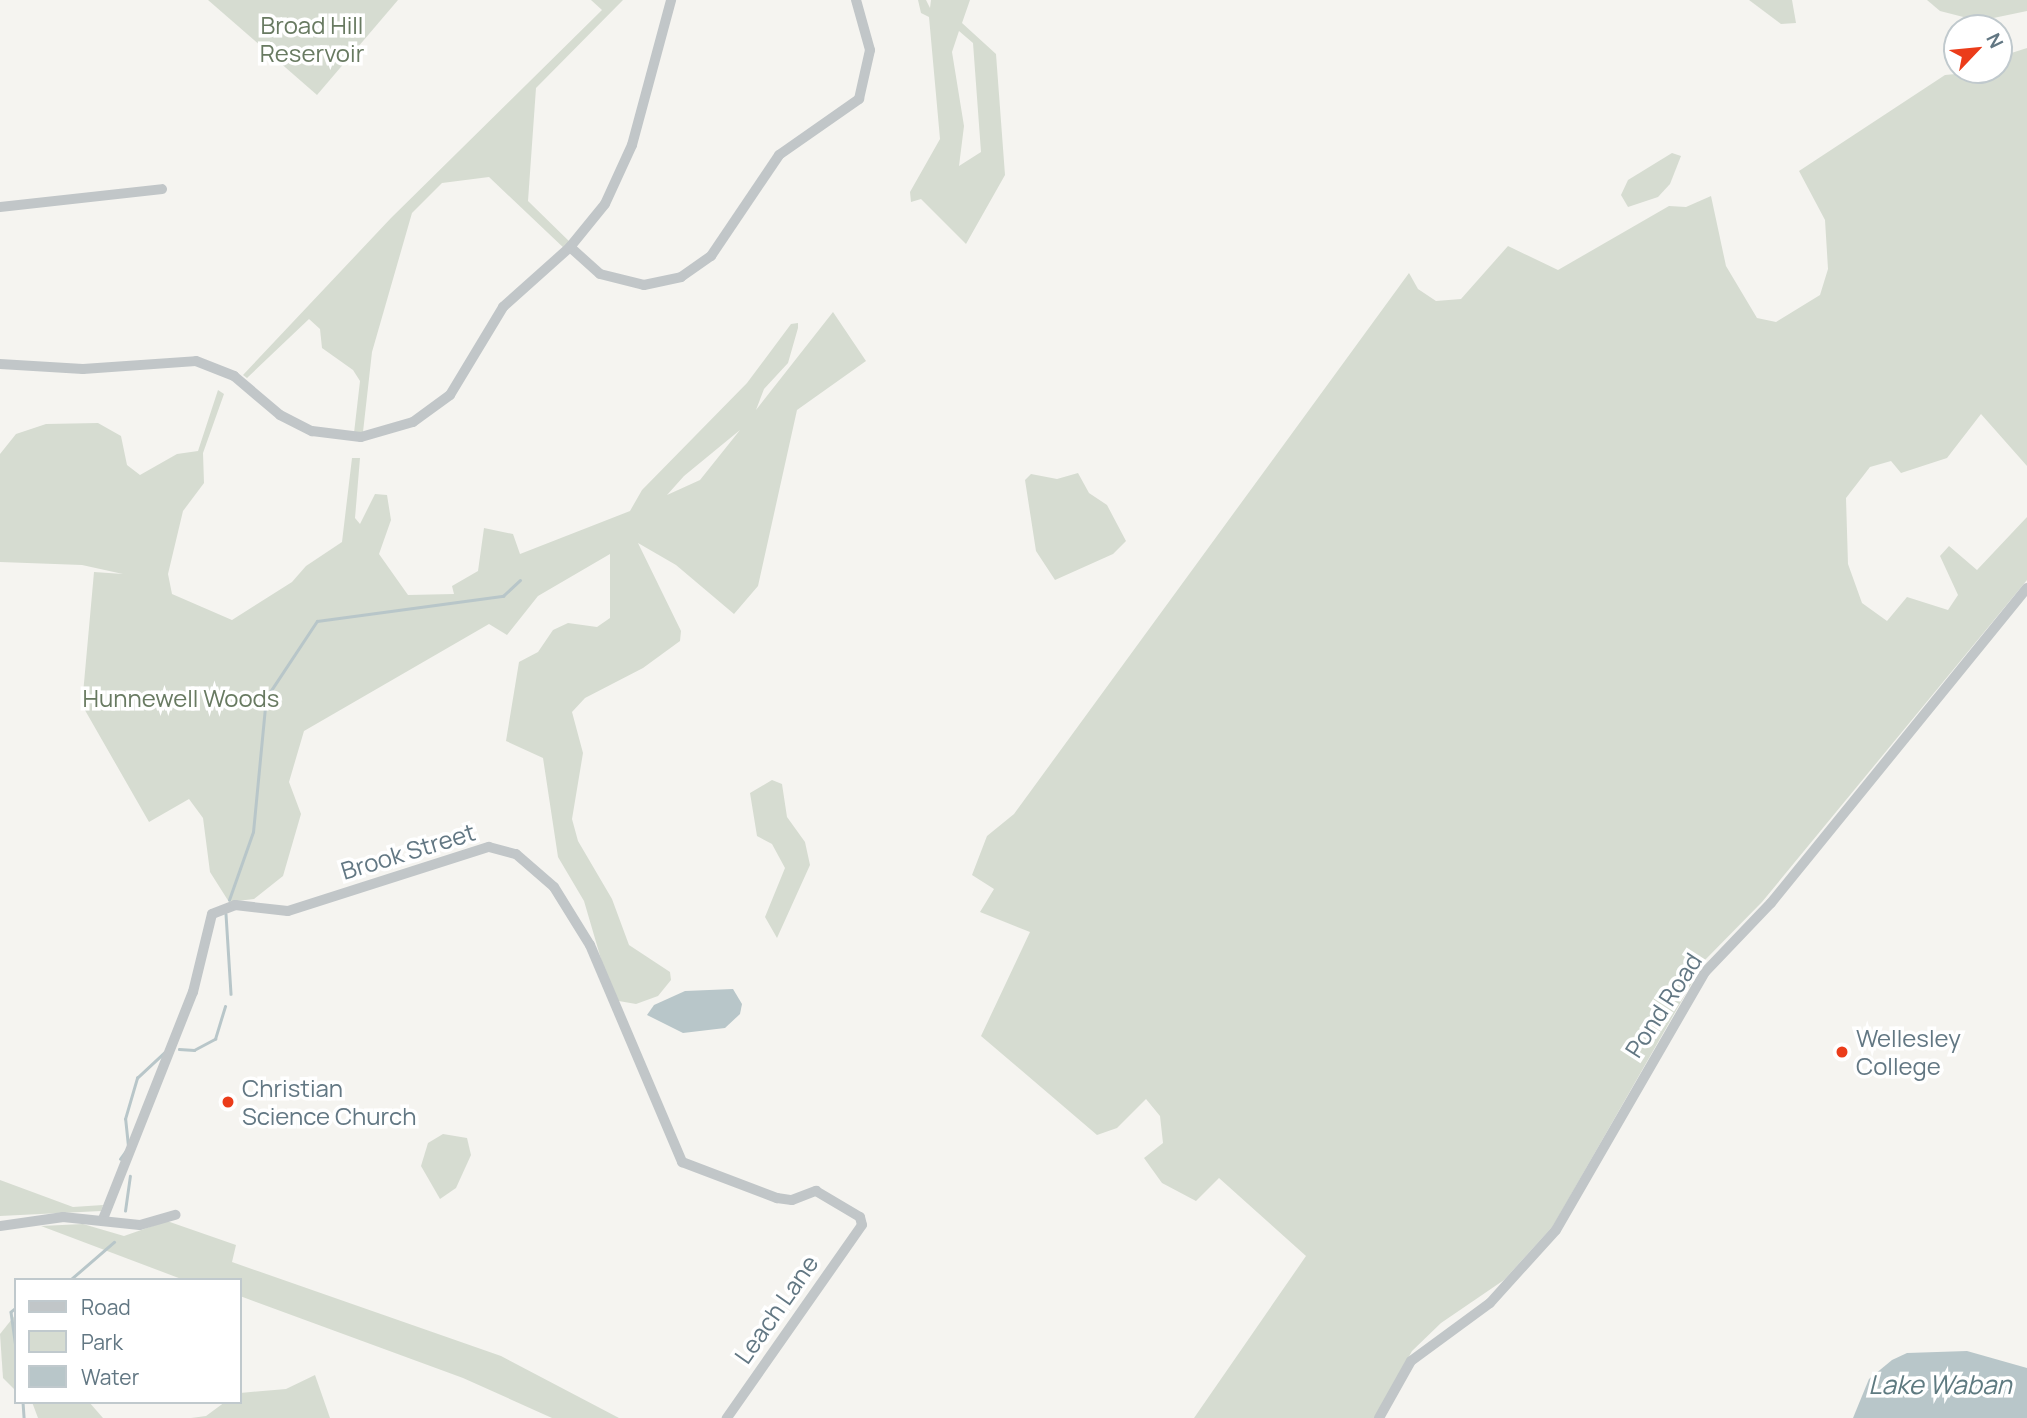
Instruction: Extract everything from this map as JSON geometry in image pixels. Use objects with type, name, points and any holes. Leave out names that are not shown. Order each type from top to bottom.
[{"type":"street","points":[[0,364],[83,369],[196,361],[234,376],[280,415],[312,431],[348,437],[387,433],[422,417],[450,395],[503,307],[570,247],[605,204],[628,158],[671,0]]},
{"type":"street","points":[[570,247],[600,274],[632,284],[668,282],[702,263],[779,155],[859,99],[870,50],[856,0]]},
{"type":"street","points":[[0,207],[162,189]]},
{"type":"street","name":"Pond Road","points":[[1379,1418],[1410,1362],[1490,1303],[1556,1230],[1705,972],[1771,903],[2027,588]]},
{"type":"street","name":"Brook Street","points":[[103,1219],[193,992],[212,914],[235,905],[288,911],[489,847],[516,854],[554,887],[590,944],[682,1162],[777,1198],[792,1200],[817,1191],[860,1217],[862,1225]]},
{"type":"street","points":[[0,1226],[62,1216],[140,1225],[176,1215]]},
{"type":"street","name":"Leach Lane","points":[[727,1418],[862,1225]]},
{"type":"green space","name":"Broad Hill Reservoir","points":[[208,0],[398,0],[317,95]]},
{"type":"green space","points":[[591,0],[623,0],[536,88],[528,201],[574,246],[567,251],[489,177],[442,183],[412,213],[372,352],[363,432],[354,433],[360,381],[353,370],[322,348],[320,329],[309,319],[247,378],[243,375],[391,218],[602,10]]},
{"type":"green space","points":[[918,0],[926,0],[930,8],[931,0],[970,0],[962,23],[996,54],[1005,175],[966,244],[921,199],[911,202],[910,192],[940,139],[929,17],[921,13]],"holes":[[[959,31],[973,43],[981,152],[959,166],[964,126],[952,52]]]},
{"type":"green space","points":[[1749,0],[1792,0],[1796,23],[1781,24]]},
{"type":"green space","points":[[1927,0],[2027,0],[2027,11],[2013,14],[1952,14],[1940,11]]},
{"type":"green space","points":[[2027,48],[2027,466],[1981,414],[1947,458],[1901,473],[1891,461],[1870,467],[1846,498],[1848,564],[1862,603],[1887,621],[1907,597],[1948,610],[1958,595],[1940,556],[1949,546],[1977,570],[2027,517],[2027,580],[1762,902],[1705,960],[1553,1226],[1504,1280],[1441,1323],[1412,1351],[1375,1418],[1194,1418],[1306,1256],[1219,1178],[1196,1201],[1162,1183],[1144,1158],[1163,1143],[1160,1116],[1146,1099],[1117,1128],[1097,1135],[981,1036],[1030,932],[980,912],[994,889],[972,875],[987,836],[1014,814],[1409,273],[1418,289],[1436,301],[1461,299],[1508,246],[1558,270],[1669,206],[1686,207],[1711,196],[1726,266],[1757,318],[1776,322],[1820,295],[1828,269],[1825,220],[1799,171],[1943,76],[1943,84],[2013,84],[2013,52]]},
{"type":"green space","points":[[1672,153],[1681,156],[1670,184],[1658,197],[1628,207],[1621,195],[1628,180]]},
{"type":"green space","name":"Hunnewell Woods","points":[[833,312],[866,361],[797,410],[758,586],[734,614],[676,565],[638,543],[681,631],[680,641],[643,668],[585,698],[572,712],[583,753],[572,819],[578,841],[612,899],[629,945],[670,972],[671,980],[658,996],[636,1004],[613,1000],[584,901],[558,857],[543,758],[506,741],[519,662],[538,652],[553,630],[568,623],[597,627],[610,618],[610,554],[538,596],[507,635],[489,624],[304,731],[289,782],[301,814],[283,876],[254,899],[229,902],[210,872],[203,818],[189,799],[149,822],[82,705],[94,572],[123,574],[82,565],[0,562],[0,454],[16,434],[46,424],[98,423],[121,436],[127,465],[140,475],[177,454],[198,451],[218,390],[224,394],[203,453],[204,483],[183,511],[168,574],[172,594],[232,620],[292,582],[306,566],[342,542],[352,458],[360,458],[355,518],[360,524],[375,494],[387,495],[391,520],[379,554],[408,595],[454,594],[452,586],[478,571],[484,528],[513,534],[520,554],[630,511],[642,490],[747,383],[791,324],[798,323],[788,363],[764,389],[756,410]],"holes":[[[740,430],[700,480],[667,495],[684,476]]]},
{"type":"green space","points":[[1078,473],[1089,493],[1107,505],[1126,541],[1113,554],[1055,580],[1036,551],[1025,480],[1031,474],[1057,479]]},
{"type":"green space","points":[[772,780],[782,784],[787,817],[805,842],[810,865],[777,938],[765,917],[785,868],[772,844],[757,836],[750,793]]},
{"type":"green space","points":[[443,1134],[467,1138],[471,1155],[456,1188],[440,1199],[421,1166],[428,1143]]},
{"type":"green space","points":[[0,1180],[73,1207],[103,1205],[101,1211],[0,1216]]},
{"type":"green space","points":[[167,1221],[236,1245],[232,1262],[501,1356],[619,1418],[552,1418],[463,1378],[242,1297],[242,1278],[179,1278],[41,1226],[83,1224],[124,1236]]},
{"type":"green space","points":[[14,1316],[14,1389],[3,1378],[0,1334]]},
{"type":"green space","points":[[315,1375],[330,1418],[191,1418],[206,1416],[222,1404],[242,1404],[242,1393],[286,1389]]},
{"type":"green space","points":[[33,1404],[91,1404],[103,1418],[38,1418]]},
{"type":"water","points":[[733,989],[742,1004],[740,1014],[725,1028],[683,1033],[647,1015],[654,1005],[685,991]]},
{"type":"water","name":"Lake Waban","points":[[1967,1351],[2027,1368],[2027,1418],[1853,1418],[1869,1379],[1892,1360],[1907,1353]]},
{"type":"waterway","points":[[229,900],[253,832],[266,698],[317,621],[503,596],[520,580]]},
{"type":"waterway","points":[[226,914],[231,994]]},
{"type":"waterway","points":[[179,1049],[194,1050],[215,1039],[225,1007]]},
{"type":"waterway","points":[[128,1146],[125,1119],[137,1078],[165,1052]]},
{"type":"waterway","points":[[120,1159],[125,1152]]},
{"type":"waterway","points":[[125,1211],[130,1176]]},
{"type":"waterway","points":[[72,1278],[114,1242]]},
{"type":"waterway","points":[[14,1310],[11,1312],[14,1332]]},
{"type":"waterway","points":[[23,1404],[24,1418]]},
{"type":"place","name":"Wellesley College","points":[[1842,1052]]},
{"type":"place","name":"Christian Science Church","points":[[228,1102]]}]
